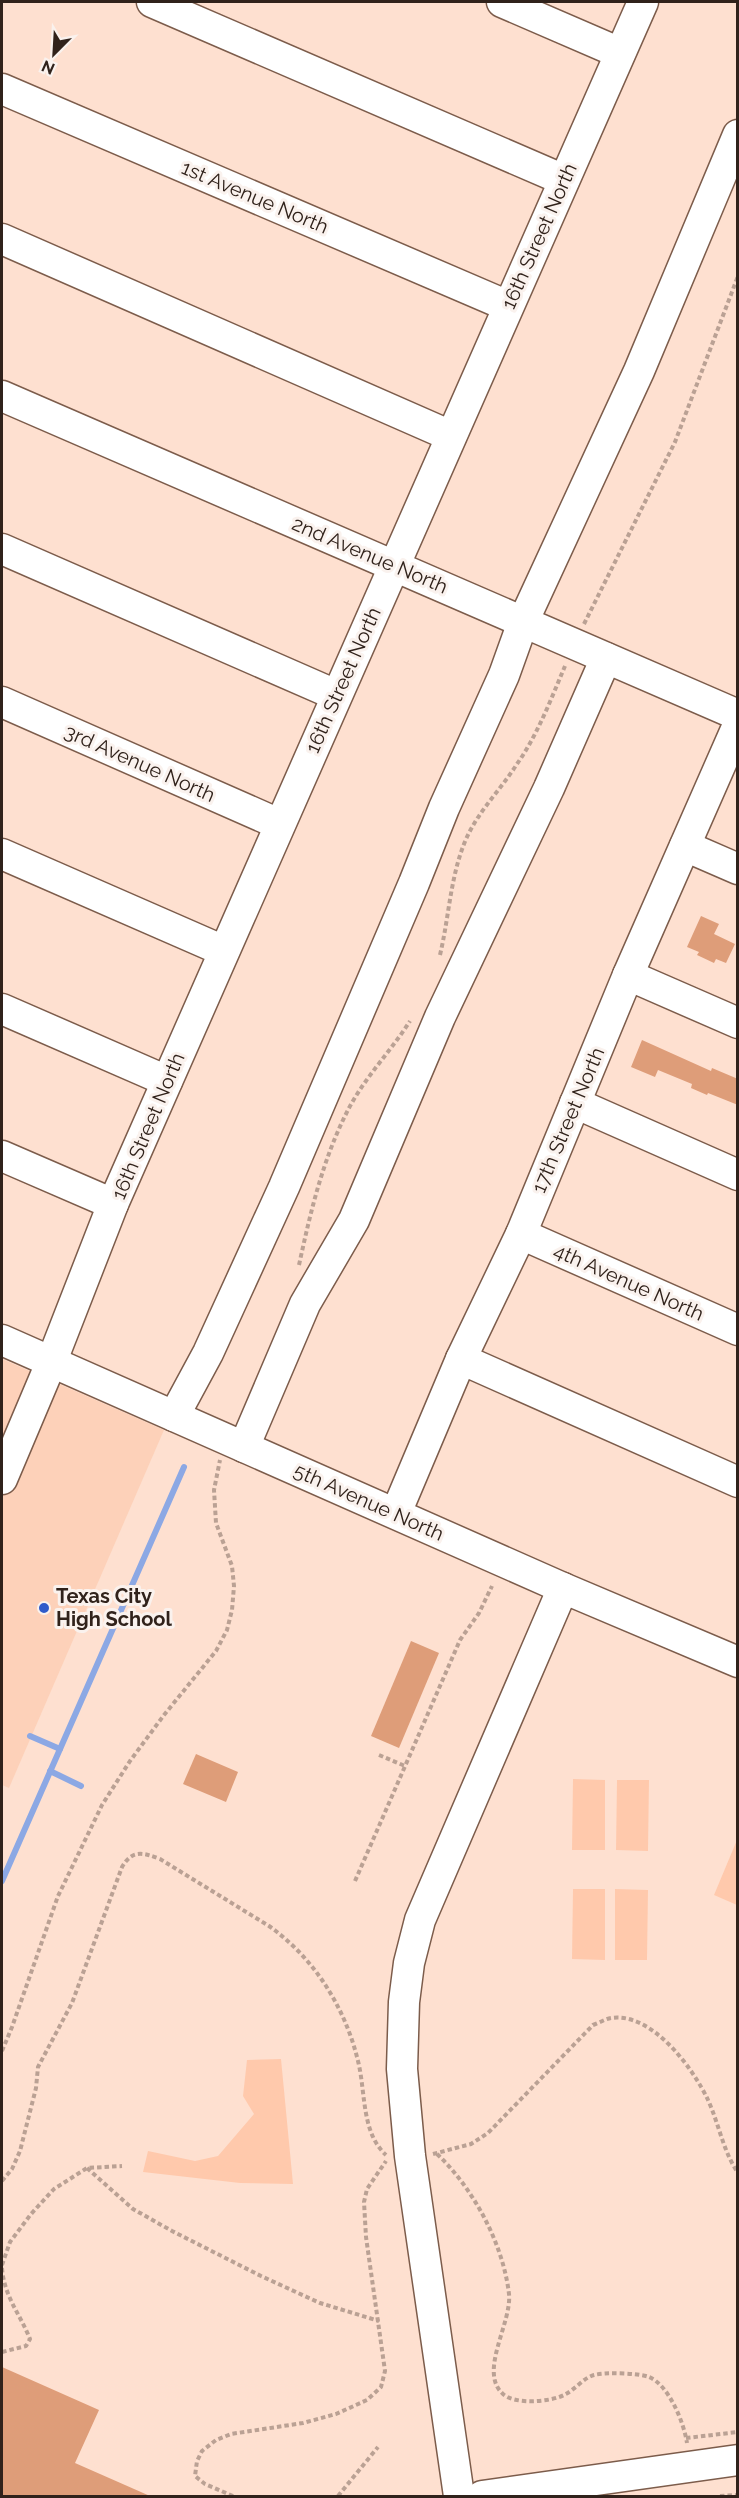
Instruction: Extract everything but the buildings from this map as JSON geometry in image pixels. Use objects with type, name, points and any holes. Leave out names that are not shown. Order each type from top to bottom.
[{"type":"street","points":[[152,2],[564,180]]},
{"type":"street","points":[[502,2],[620,53]]},
{"type":"street","name":"16th Street North","points":[[2,1479],[51,1363],[113,1204],[643,2]]},
{"type":"street","name":"1st Avenue North","points":[[2,88],[508,306]]},
{"type":"street","points":[[174,1416],[208,1353],[284,1187],[444,808],[504,675],[523,622],[639,371],[738,135]]},
{"type":"street","points":[[2,239],[451,436]]},
{"type":"street","name":"2nd Avenue North","points":[[2,396],[738,715]]},
{"type":"street","points":[[2,549],[336,694]]},
{"type":"street","points":[[244,1447],[305,1304],[354,1220],[441,1017],[549,788],[606,658]]},
{"type":"street","name":"3rd Avenue North","points":[[2,702],[279,824]]},
{"type":"street","name":"17th Street North","points":[[396,1513],[461,1359],[521,1234],[628,975],[738,725]]},
{"type":"street","points":[[685,846],[738,869]]},
{"type":"street","points":[[2,854],[224,951]]},
{"type":"street","points":[[628,975],[738,1023]]},
{"type":"street","points":[[2,1009],[167,1081]]},
{"type":"street","points":[[575,1103],[738,1175]]},
{"type":"street","points":[[2,1156],[113,1204]]},
{"type":"street","name":"4th Avenue North","points":[[521,1234],[738,1330]]},
{"type":"street","name":"5th Avenue North","points":[[2,1340],[563,1588],[738,1662]]},
{"type":"street","points":[[461,1359],[738,1482]]},
{"type":"street","points":[[459,2496],[423,2155],[402,2069],[404,2002],[420,1920],[563,1588]]},
{"type":"street","points":[[482,2496],[688,2452],[738,2460]]},
{"type":"path","points":[[355,1881],[460,1640],[492,1586]]},
{"type":"path","points":[[379,1755],[405,1766]]},
{"type":"path","points":[[2,2181],[12,2169],[20,2151],[36,2088],[38,2067],[72,2003],[90,1959],[118,1876],[128,1857],[135,1854],[146,1854],[174,1867],[286,1938],[314,1969],[340,2012],[358,2061],[374,2144],[388,2158],[368,2189],[364,2202],[366,2237],[385,2371],[381,2387],[367,2400],[336,2414],[303,2423],[231,2434],[216,2440],[202,2451],[197,2461],[195,2476],[205,2484],[233,2496]]},
{"type":"path","points":[[423,2155],[471,2144],[488,2133],[593,2025],[610,2018],[624,2019],[641,2025],[660,2036],[676,2050],[708,2099],[729,2160],[738,2173]]},
{"type":"path","points":[[423,2155],[451,2168],[480,2213],[498,2248],[506,2275],[509,2297],[505,2326],[493,2364],[495,2383],[501,2393],[511,2400],[528,2402],[563,2396],[592,2375],[616,2374],[649,2377],[659,2385],[676,2408],[684,2425],[688,2452],[738,2432]]},
{"type":"path","points":[[2,2352],[26,2346],[30,2339],[10,2302],[3,2281],[2,2266],[10,2242],[54,2189],[87,2168],[122,2166]]},
{"type":"path","points":[[87,2168],[133,2209],[172,2231],[261,2277],[320,2303],[379,2321]]},
{"type":"path","points":[[338,2496],[378,2447]]},
{"type":"path","points":[[720,2496],[738,2495]]},
{"type":"shaded area","name":"Texas City High School","points":[[2,1359],[164,1430],[9,1788],[2,1785]]},
{"type":"shaded area","points":[[573,1779],[605,1780],[605,1850],[572,1850]]},
{"type":"shaded area","points":[[617,1780],[649,1780],[648,1851],[616,1850]]},
{"type":"shaded area","points":[[737,1840],[737,1905],[714,1895]]},
{"type":"shaded area","points":[[573,1889],[605,1889],[605,1960],[572,1959]]},
{"type":"shaded area","points":[[615,1889],[648,1890],[647,1960],[615,1960]]},
{"type":"shaded area","points":[[281,2059],[293,2184],[240,2183],[143,2172],[148,2151],[195,2161],[218,2156],[254,2114],[243,2096],[247,2060]]},
{"type":"waterway","points":[[2,1881],[184,1467]]},
{"type":"waterway","points":[[30,1736],[60,1749]]},
{"type":"waterway","points":[[50,1771],[81,1786]]},
{"type":"place","name":"Texas City High School","points":[[44,1608]]}]
